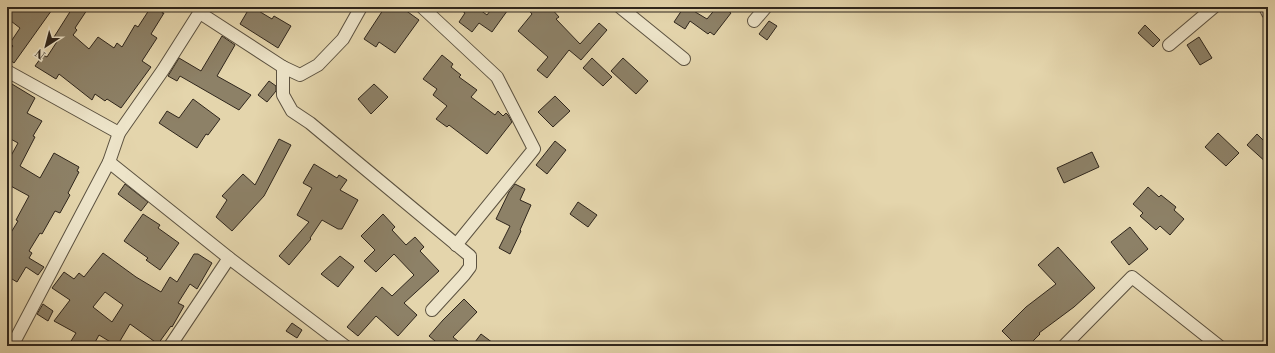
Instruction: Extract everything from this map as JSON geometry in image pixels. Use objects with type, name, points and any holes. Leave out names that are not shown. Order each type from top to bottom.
[{"type":"street","points":[[12,346],[109,162],[119,133],[201,10],[283,67],[300,75],[318,66],[343,39],[361,7]]},
{"type":"street","points":[[422,7],[497,77],[534,149],[456,244]]},
{"type":"street","points":[[620,7],[684,59]]},
{"type":"street","points":[[754,21],[766,7]]},
{"type":"street","points":[[1169,45],[1214,7]]},
{"type":"street","points":[[1265,7],[1268,13]]},
{"type":"street","points":[[283,67],[282,95],[292,111],[310,123],[470,256],[470,267],[432,310]]},
{"type":"street","points":[[7,71],[119,133]]},
{"type":"street","points":[[109,162],[229,258],[345,346]]},
{"type":"street","points":[[170,346],[229,258]]},
{"type":"street","points":[[1064,346],[1132,277],[1219,346]]},
{"type":"building","points":[[15,7],[54,7],[14,63],[7,58],[7,53],[13,46],[10,43],[20,28],[7,18]]},
{"type":"building","points":[[73,7],[81,7],[87,10],[75,28],[77,30],[73,35],[89,49],[98,37],[114,48],[117,43],[122,47],[135,25],[138,27],[151,7],[165,7],[162,13],[164,13],[151,34],[157,38],[142,61],[151,67],[121,108],[107,99],[105,101],[95,94],[92,100],[59,74],[56,79],[35,66],[43,55],[47,57],[58,40],[54,37]]},
{"type":"building","points":[[250,7],[272,19],[274,16],[291,26],[278,48],[240,24]]},
{"type":"building","points":[[385,7],[401,7],[419,20],[395,53],[379,42],[376,47],[364,39]]},
{"type":"building","points":[[457,7],[476,7],[487,15],[493,7],[510,7],[492,32],[479,23],[472,32],[459,22],[465,13]]},
{"type":"building","points":[[526,7],[550,7],[559,17],[556,19],[580,44],[599,23],[607,30],[581,60],[569,50],[547,78],[537,70],[548,57],[518,31],[532,14]]},
{"type":"building","points":[[684,7],[687,7],[707,19],[717,7],[723,7],[731,13],[714,35],[710,32],[708,34],[690,21],[685,29],[674,22]]},
{"type":"building","points":[[769,21],[777,26],[767,40],[759,34]]},
{"type":"building","points":[[1145,25],[1160,40],[1153,47],[1138,33]]},
{"type":"building","points":[[222,36],[235,45],[217,76],[251,95],[239,110],[180,76],[177,81],[168,76],[179,58],[201,71]]},
{"type":"building","points":[[1199,37],[1212,58],[1200,65],[1187,45]]},
{"type":"building","points":[[442,55],[453,64],[451,67],[461,75],[459,77],[477,90],[471,97],[495,115],[498,111],[503,116],[506,113],[512,122],[487,154],[449,125],[447,127],[436,119],[447,106],[433,95],[437,89],[423,79]]},
{"type":"building","points":[[592,58],[612,77],[603,86],[583,68]]},
{"type":"building","points":[[623,58],[648,81],[636,94],[611,71]]},
{"type":"building","points":[[7,81],[35,98],[27,113],[42,121],[33,136],[35,137],[20,166],[40,178],[54,153],[79,167],[77,171],[79,172],[68,193],[70,195],[60,213],[55,211],[42,234],[40,233],[29,251],[32,253],[29,258],[44,267],[38,275],[26,267],[17,282],[7,276],[7,239],[18,221],[16,220],[29,196],[7,184],[7,163],[18,143],[7,137]]},
{"type":"building","points":[[269,81],[276,86],[276,91],[267,102],[258,95]]},
{"type":"building","points":[[374,84],[388,97],[371,114],[358,99]]},
{"type":"building","points":[[555,96],[570,111],[553,127],[538,112]]},
{"type":"building","points":[[193,99],[220,119],[208,135],[206,134],[197,148],[159,123],[167,111],[179,118]]},
{"type":"building","points":[[1218,133],[1239,153],[1226,166],[1205,147]]},
{"type":"building","points":[[1257,134],[1268,145],[1268,164],[1247,145]]},
{"type":"building","points":[[279,139],[291,145],[264,196],[232,231],[216,217],[227,200],[222,196],[243,174],[255,185]]},
{"type":"building","points":[[555,141],[566,150],[547,174],[536,165]]},
{"type":"building","points":[[1092,152],[1099,167],[1064,183],[1057,168]]},
{"type":"building","points":[[314,164],[337,178],[339,175],[347,180],[340,190],[358,200],[342,229],[338,229],[322,220],[310,238],[311,239],[289,265],[279,256],[309,222],[297,215],[312,188],[303,183]]},
{"type":"building","points":[[125,184],[148,202],[141,211],[118,194]]},
{"type":"building","points":[[515,184],[525,189],[520,200],[531,205],[510,254],[499,248],[510,226],[496,219],[509,192]]},
{"type":"building","points":[[1148,187],[1159,197],[1161,195],[1176,207],[1174,210],[1184,219],[1170,235],[1160,226],[1156,230],[1140,216],[1143,213],[1133,204]]},
{"type":"building","points":[[578,202],[597,215],[588,227],[570,214]]},
{"type":"building","points":[[143,214],[160,225],[158,228],[179,243],[160,270],[146,260],[148,258],[124,241]]},
{"type":"building","points":[[383,214],[395,227],[392,230],[406,245],[415,237],[424,247],[420,251],[439,271],[404,303],[417,315],[398,336],[376,316],[358,336],[347,327],[382,287],[392,296],[414,275],[394,254],[376,272],[364,261],[375,250],[361,236]]},
{"type":"building","points":[[1130,227],[1148,249],[1129,265],[1111,242]]},
{"type":"building","points":[[1058,247],[1095,288],[1074,307],[1039,333],[1040,334],[1028,346],[1017,346],[1002,331],[1026,307],[1056,284],[1038,265]]},
{"type":"building","points":[[103,253],[136,277],[161,292],[170,277],[177,282],[194,254],[198,254],[212,263],[197,289],[190,284],[178,303],[184,306],[172,327],[171,326],[158,344],[130,324],[117,346],[99,335],[93,346],[68,346],[76,333],[54,321],[70,300],[52,288],[64,272],[74,279],[79,273],[84,277]],"holes":[[[105,292],[123,305],[112,322],[93,307]]]},
{"type":"building","points":[[340,256],[354,267],[338,287],[321,274]]},
{"type":"building","points":[[464,299],[477,312],[453,337],[464,346],[441,346],[429,336]]},
{"type":"building","points":[[43,304],[53,311],[48,321],[37,314]]},
{"type":"building","points":[[292,323],[302,330],[297,338],[286,331]]},
{"type":"building","points":[[481,334],[497,346],[480,346],[475,342]]}]
